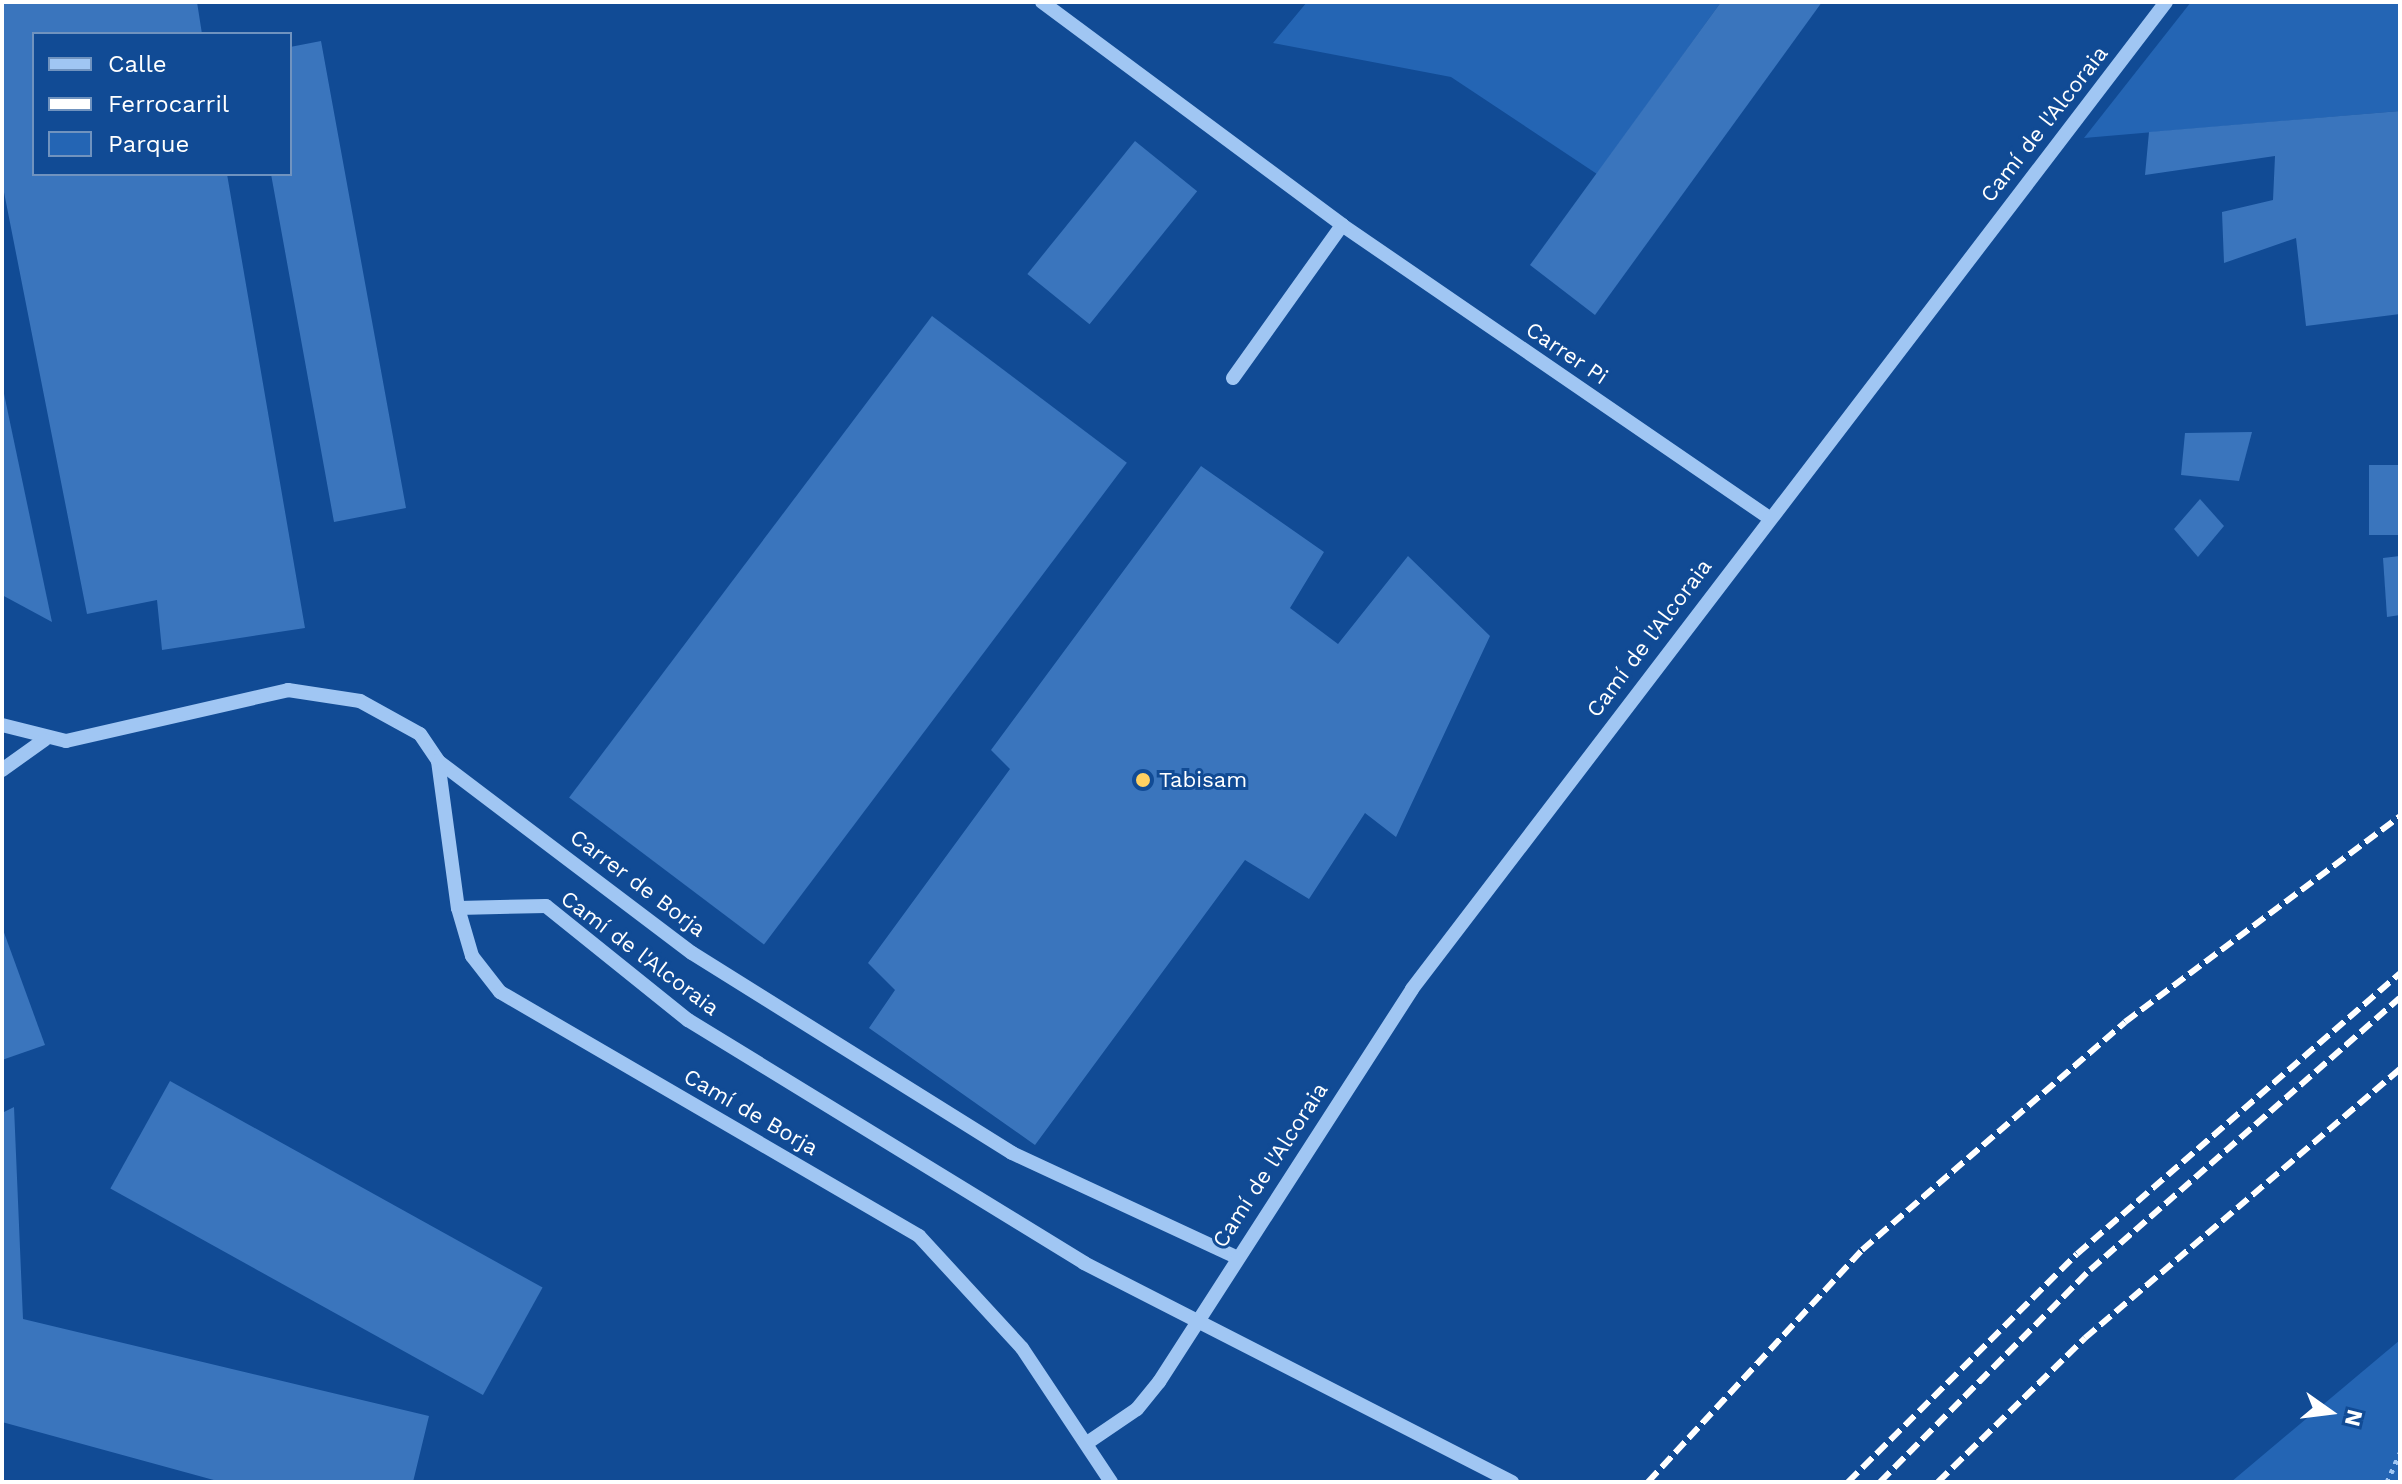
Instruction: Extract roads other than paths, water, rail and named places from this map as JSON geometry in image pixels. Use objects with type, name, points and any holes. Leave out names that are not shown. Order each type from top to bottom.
[{"type":"street","name":"Carrer Pi","points":[[1042,2],[1342,225],[1768,517]]},
{"type":"street","name":"Camí de l'Alcoraia","points":[[1087,1443],[1137,1409],[1159,1382],[1236,1257],[1412,989],[1768,517],[2166,2]]},
{"type":"street","points":[[1233,378],[1342,225]]},
{"type":"street","name":"Carrer de Borja","points":[[2,770],[44,740],[288,690],[360,701],[420,734],[438,761],[692,953],[1012,1153],[1236,1257]]},
{"type":"street","points":[[2,725],[44,740]]},
{"type":"street","name":"Camí de Borja","points":[[438,761],[458,908],[472,956],[500,992],[919,1236],[1022,1348],[1111,1482]]},
{"type":"street","name":"Camí de l'Alcoraia","points":[[458,908],[546,906],[688,1020],[1084,1263],[1512,1482]]},
{"type":"railway","points":[[1648,1482],[1862,1250],[2125,1022],[2400,816]]},
{"type":"railway","points":[[1848,1482],[2077,1254],[2400,973]]},
{"type":"railway","points":[[1880,1482],[2090,1270],[2400,998]]},
{"type":"railway","points":[[1938,1482],[2085,1338],[2400,1069]]},
{"type":"place","name":"Tabisam","points":[[1143,780]]}]
